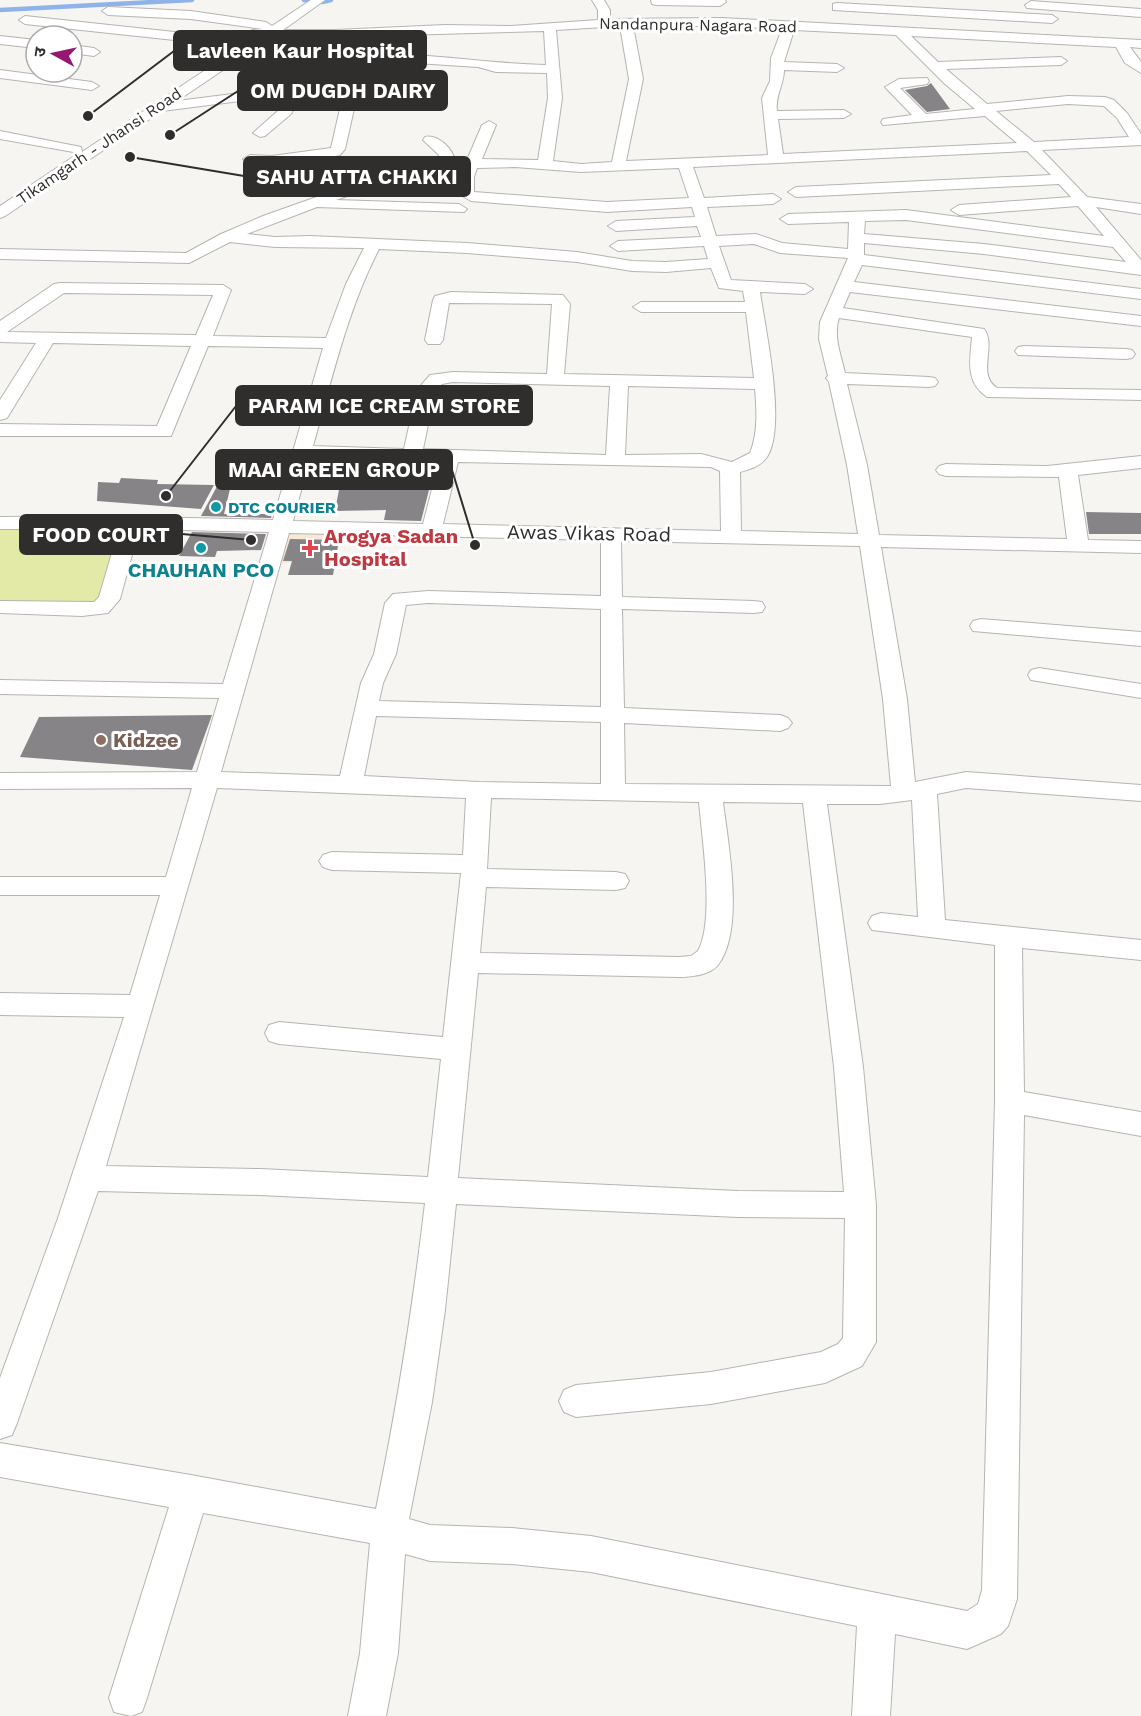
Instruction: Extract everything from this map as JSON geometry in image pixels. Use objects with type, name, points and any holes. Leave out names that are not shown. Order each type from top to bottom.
[{"type":"street","points":[[598,0],[604,10],[604,23]]},
{"type":"street","points":[[656,1],[720,1],[722,22]]},
{"type":"street","name":"Tikamgarh - Jhansi Road","points":[[0,213],[263,31],[310,3]]},
{"type":"street","name":"Nandanpura Nagara Road","points":[[99,4],[126,13],[191,15],[263,31],[511,30],[626,22],[722,22],[1141,44]]},
{"type":"street","points":[[840,28],[832,4],[1141,13]]},
{"type":"street","points":[[1023,4],[1052,9]]},
{"type":"street","points":[[1051,39],[1052,9]]},
{"type":"street","points":[[25,20],[240,43]]},
{"type":"street","points":[[618,167],[636,79],[626,22]]},
{"type":"street","points":[[776,159],[769,98],[777,81],[777,58],[790,25]]},
{"type":"street","points":[[545,165],[554,116],[550,27]]},
{"type":"street","points":[[898,30],[984,110],[1031,147],[1063,179],[1141,269]]},
{"type":"street","points":[[0,201],[76,150],[164,100],[240,43],[263,31]]},
{"type":"street","points":[[344,71],[326,67],[355,44],[362,32]]},
{"type":"street","points":[[0,40],[24,43]]},
{"type":"street","points":[[1121,43],[1130,60],[1141,69]]},
{"type":"street","points":[[84,51],[94,52]]},
{"type":"street","points":[[416,59],[479,63],[496,68],[552,69]]},
{"type":"street","points":[[935,66],[1060,61]]},
{"type":"street","points":[[1020,63],[1053,102]]},
{"type":"street","points":[[777,66],[835,72],[777,81]]},
{"type":"street","points":[[0,74],[24,74]]},
{"type":"street","points":[[922,81],[895,84],[892,87],[922,118]]},
{"type":"street","points":[[82,84],[92,86]]},
{"type":"street","points":[[164,100],[347,88],[349,100],[338,149],[334,152],[272,160],[250,159]]},
{"type":"street","points":[[260,134],[286,111],[296,90]]},
{"type":"street","points":[[888,122],[1053,102],[1101,100],[1122,115],[1140,141]]},
{"type":"street","points":[[771,115],[844,114]]},
{"type":"street","points":[[1101,116],[1141,114]]},
{"type":"street","points":[[489,126],[484,146],[472,164],[466,192],[478,197],[607,207],[773,199]]},
{"type":"street","points":[[0,135],[76,150]]},
{"type":"street","points":[[430,140],[446,153],[448,166]]},
{"type":"street","points":[[0,254],[189,258],[227,237],[408,169],[472,164],[618,167],[1140,141]]},
{"type":"street","points":[[685,164],[700,203],[708,242],[724,285],[805,289]]},
{"type":"street","points":[[796,192],[1063,179]]},
{"type":"street","points":[[788,219],[906,215],[1082,201],[1141,209]]},
{"type":"street","points":[[314,203],[459,209]]},
{"type":"street","points":[[906,215],[1141,242]]},
{"type":"street","points":[[856,217],[856,250],[829,322],[828,339],[835,378],[857,465],[895,699],[914,791],[932,928]]},
{"type":"street","points":[[616,226],[703,221]]},
{"type":"street","points":[[227,237],[275,242],[374,244],[577,257],[632,266],[666,267],[716,263]]},
{"type":"street","points":[[618,246],[760,239],[780,248],[984,249],[1141,269]]},
{"type":"street","points":[[0,1423],[36,1329],[87,1178],[175,886],[333,343],[357,273],[374,244]]},
{"type":"street","points":[[856,250],[1141,294]]},
{"type":"street","points":[[730,469],[755,459],[761,453],[765,432],[766,411],[751,286]]},
{"type":"street","points":[[844,286],[1141,321]]},
{"type":"street","points":[[0,329],[60,288],[223,290],[164,432],[0,430]]},
{"type":"street","points":[[434,340],[441,300],[451,297],[556,299],[562,304],[555,380]]},
{"type":"street","points":[[641,307],[753,307]]},
{"type":"street","points":[[833,312],[978,333],[981,337],[977,366],[983,386],[993,393],[1052,396],[1141,394],[1113,318]]},
{"type":"street","points":[[0,337],[333,343]]},
{"type":"street","points":[[0,414],[48,338]]},
{"type":"street","points":[[1024,351],[1126,354]]},
{"type":"street","points":[[412,454],[426,390],[436,379],[453,377],[762,384]]},
{"type":"street","points":[[835,378],[929,382]]},
{"type":"street","points":[[615,460],[619,382]]},
{"type":"street","points":[[302,451],[724,463],[730,469],[731,536]]},
{"type":"street","points":[[431,531],[450,455]]},
{"type":"street","points":[[946,470],[1047,472],[1141,462]]},
{"type":"street","points":[[1068,470],[1078,544]]},
{"type":"street","name":"Awas Vikas Road","points":[[0,523],[131,523],[280,528],[611,533],[1141,547]]},
{"type":"street","points":[[0,607],[82,610],[100,608],[109,599],[131,523]]},
{"type":"street","points":[[611,533],[613,791]]},
{"type":"street","points":[[350,784],[372,683],[385,654],[396,603],[401,599],[754,607]]},
{"type":"street","points":[[981,626],[1141,639]]},
{"type":"street","points":[[1039,675],[1141,692]]},
{"type":"street","points":[[0,687],[232,691]]},
{"type":"street","points":[[366,708],[612,715],[780,723]]},
{"type":"street","points":[[0,782],[206,780],[478,790],[880,796],[966,780],[1141,794]]},
{"type":"street","points":[[367,1716],[379,1653],[389,1531],[415,1402],[429,1310],[474,871],[478,790]]},
{"type":"street","points":[[465,963],[669,967],[694,966],[707,960],[716,948],[718,928],[718,871],[710,793]]},
{"type":"street","points":[[576,1401],[711,1388],[782,1376],[825,1367],[850,1355],[859,1342],[861,1205],[850,1086],[814,794]]},
{"type":"street","points":[[332,861],[616,881]]},
{"type":"street","points":[[0,886],[175,886]]},
{"type":"street","points":[[880,923],[1141,950]]},
{"type":"street","points":[[0,1460],[367,1524],[430,1543],[512,1546],[591,1554],[967,1630],[988,1623],[995,1611],[1000,1590],[1010,1101],[1008,936]]},
{"type":"street","points":[[0,1004],[139,1006]]},
{"type":"street","points":[[279,1033],[457,1049]]},
{"type":"street","points":[[1010,1101],[1141,1124]]},
{"type":"street","points":[[87,1178],[260,1182],[738,1204],[861,1205]]},
{"type":"street","points":[[128,1698],[191,1492]]},
{"type":"street","points":[[871,1716],[877,1612]]},
{"type":"shaded area","name":"Arogya Sadan Hospital","points":[[286,532],[340,534],[334,561],[279,563]]},
{"type":"green space","points":[[122,525],[104,604],[0,602],[0,527]]},
{"type":"building","points":[[931,83],[950,109],[927,112],[905,90],[927,86]]},
{"type":"building","points":[[228,466],[235,468],[224,514],[272,514],[271,518],[201,516]]},
{"type":"building","points":[[121,478],[158,480],[157,484],[214,485],[201,509],[97,501],[98,482],[119,483]]},
{"type":"building","points":[[341,479],[384,480],[381,489],[429,490],[421,521],[384,520],[386,510],[335,511]]},
{"type":"building","points":[[1086,512],[1141,513],[1141,534],[1089,534]]},
{"type":"building","points":[[192,532],[266,534],[261,550],[217,551],[215,557],[179,556]]},
{"type":"building","name":"Arogya Sadan Hospital","points":[[290,539],[339,540],[333,575],[288,575],[292,561],[283,561]]},
{"type":"building","name":"Kidzee","points":[[212,715],[192,770],[20,757],[39,717]]},
{"type":"waterway","points":[[0,10],[192,0]]},
{"type":"waterway","points":[[304,0],[322,2],[331,0]]},
{"type":"place","name":"Lavleen Kaur Hospital","points":[[88,116]]},
{"type":"place","name":"OM DUGDH DAIRY","points":[[170,135]]},
{"type":"place","name":"SAHU ATTA CHAKKI","points":[[130,157]]},
{"type":"place","name":"PARAM ICE CREAM STORE","points":[[166,496]]},
{"type":"place","name":"DTC COURIER","points":[[216,507]]},
{"type":"place","name":"FOOD COURT","points":[[251,540]]},
{"type":"place","name":"MAAI GREEN GROUP","points":[[475,545]]},
{"type":"place","name":"CHAUHAN PCO","points":[[201,548]]},
{"type":"place","name":"Arogya Sadan Hospital","points":[[310,548]]},
{"type":"place","name":"Kidzee","points":[[101,740]]}]
